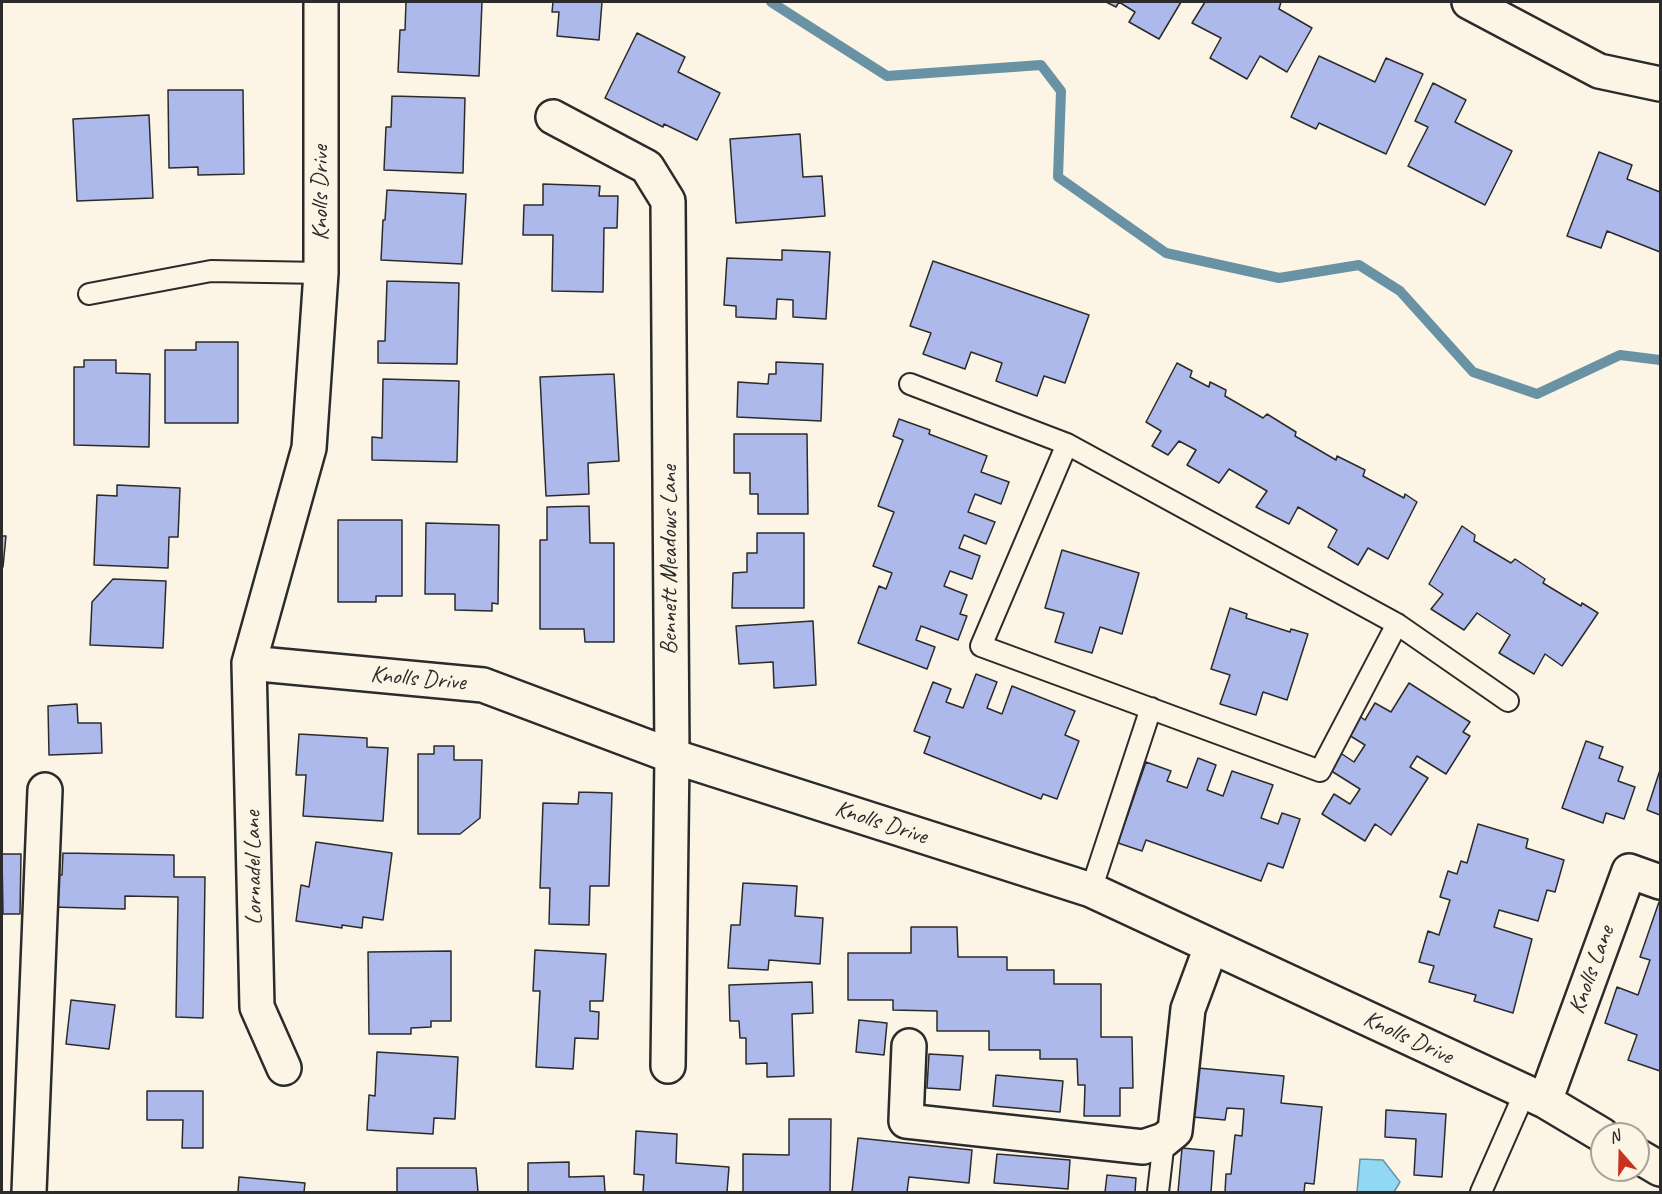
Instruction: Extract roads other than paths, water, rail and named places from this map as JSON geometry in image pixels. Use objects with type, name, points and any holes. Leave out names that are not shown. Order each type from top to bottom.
[{"type":"street","name":"Knolls Drive","points":[[321,2],[321,273],[309,448],[249,663],[483,685],[672,756],[1091,890],[1535,1097],[1590,1128]]},
{"type":"street","points":[[1469,2],[1599,71],[1660,84]]},
{"type":"street","name":"Bennett Meadows Lane","points":[[553,117],[646,167],[668,201],[672,756],[668,1066]]},
{"type":"street","name":"Lornadel Lane","points":[[249,663],[257,1007],[284,1068]]},
{"type":"street","points":[[29,1192],[45,790]]},
{"type":"street","name":"Knolls Lane","points":[[1535,1097],[1629,871],[1660,882]]},
{"type":"street","points":[[909,1046],[906,1121],[1143,1147],[1164,1140],[1175,1131],[1188,1009],[1211,946]]},
{"type":"lane","points":[[89,294],[211,271],[321,273]]},
{"type":"lane","points":[[910,384],[1067,444],[1397,624],[1508,701]]},
{"type":"lane","points":[[1067,444],[981,646],[1320,771],[1397,624]]},
{"type":"lane","points":[[1091,890],[1151,708]]},
{"type":"lane","points":[[1481,1192],[1535,1097]]},
{"type":"lane","points":[[1158,1192],[1164,1140]]},
{"type":"water","points":[[1360,1159],[1383,1160],[1400,1182],[1394,1192],[1357,1192]]},
{"type":"waterway","points":[[771,2],[887,76],[1041,65],[1061,91],[1058,177],[1166,253],[1279,278],[1359,265],[1400,291],[1473,372],[1537,394],[1620,355],[1660,360]]}]
